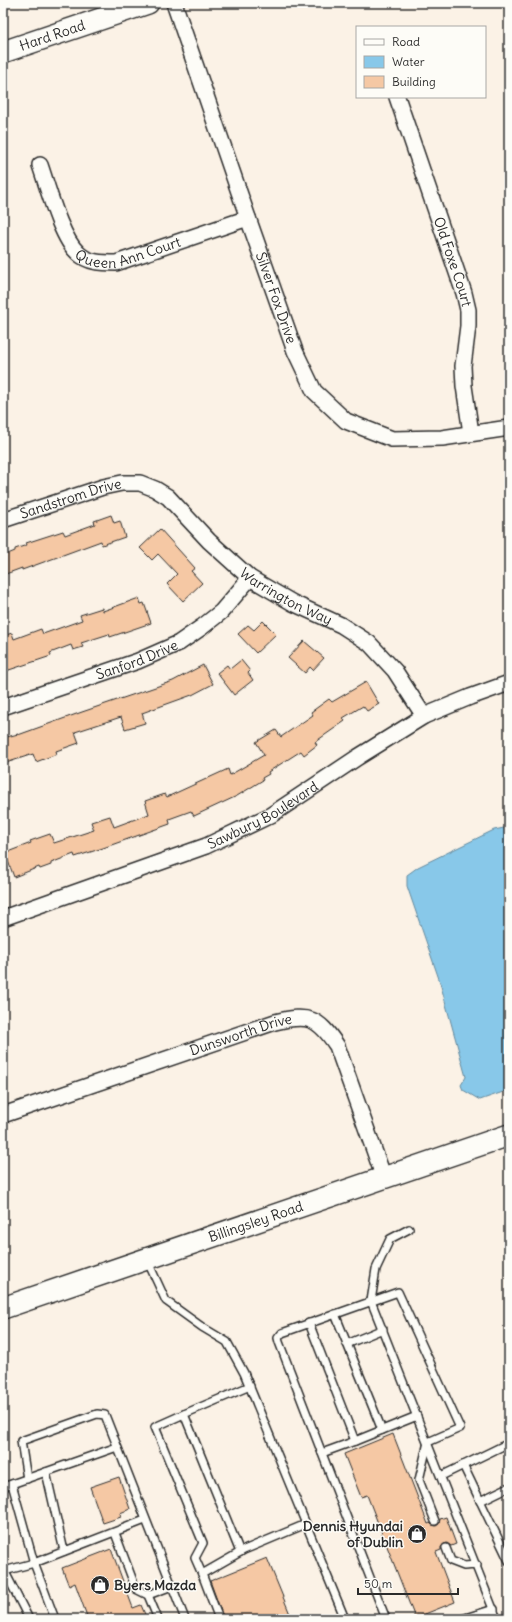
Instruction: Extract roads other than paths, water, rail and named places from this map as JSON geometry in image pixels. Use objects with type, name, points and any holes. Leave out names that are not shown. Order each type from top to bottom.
[{"type":"street","name":"Hard Road","points":[[3,52],[148,3]]},
{"type":"street","name":"Silver Fox Drive","points":[[174,3],[295,351],[314,391],[346,421],[392,439],[442,438],[509,428]]},
{"type":"street","name":"Old Foxe Court","points":[[397,98],[464,293],[468,310],[468,326],[463,366],[464,386],[471,433]]},
{"type":"street","name":"Queen Ann Court","points":[[40,165],[66,238],[78,254],[96,263],[116,263],[248,218]]},
{"type":"street","name":"Sandstrom Drive","points":[[3,520],[103,487],[122,483],[140,483]]},
{"type":"street","name":"Warrington Way","points":[[140,483],[156,489],[168,497],[209,541],[250,578],[293,603],[341,625],[369,643],[395,671],[424,716]]},
{"type":"street","name":"Sanford Drive","points":[[3,707],[138,661],[179,643],[221,612],[250,578]]},
{"type":"street","name":"Sawbury Boulevard","points":[[3,918],[206,846],[264,819],[358,757],[424,716],[509,683]]},
{"type":"street","name":"Dunsworth Drive","points":[[3,1115],[275,1022],[294,1018],[314,1020],[328,1031],[337,1046],[384,1178]]},
{"type":"street","name":"Billingsley Road","points":[[3,1308],[509,1135]]},
{"type":"lane","points":[[409,1229],[390,1239],[376,1269],[371,1301],[477,1565],[497,1619]]},
{"type":"lane","points":[[146,1260],[166,1301],[202,1327],[227,1342],[250,1386],[345,1619]]},
{"type":"lane","points":[[386,1619],[278,1338],[282,1333],[398,1292],[460,1428],[428,1442]]},
{"type":"lane","points":[[335,1314],[382,1430]]},
{"type":"lane","points":[[309,1323],[355,1441]]},
{"type":"lane","points":[[347,1344],[383,1329]]},
{"type":"lane","points":[[219,1619],[195,1558],[203,1543],[155,1426],[250,1386]]},
{"type":"lane","points":[[27,1478],[21,1441],[97,1414],[106,1415],[117,1447],[185,1619]]},
{"type":"lane","points":[[184,1414],[240,1552]]},
{"type":"lane","points":[[322,1453],[417,1416]]},
{"type":"lane","points":[[428,1442],[419,1480],[436,1521]]},
{"type":"lane","points":[[441,1476],[509,1443]]},
{"type":"lane","points":[[3,1487],[117,1447]]},
{"type":"lane","points":[[463,1465],[509,1562]]},
{"type":"lane","points":[[46,1472],[64,1551]]},
{"type":"lane","points":[[12,1484],[34,1563],[55,1619]]},
{"type":"lane","points":[[480,1501],[509,1487]]},
{"type":"lane","points":[[29,1619],[3,1569],[34,1563],[146,1520]]},
{"type":"lane","points":[[202,1574],[240,1552],[306,1524]]},
{"type":"lane","points":[[115,1533],[136,1589],[148,1595],[158,1619]]},
{"type":"lane","points":[[446,1548],[451,1561],[464,1566],[477,1565]]},
{"type":"lane","points":[[148,1595],[172,1586]]},
{"type":"lane","points":[[462,1619],[494,1610]]},
{"type":"water","points":[[509,827],[509,1090],[480,1100],[463,1090],[461,1085],[466,1077],[439,979],[407,886],[407,875],[418,867],[494,830]]},
{"type":"place","name":"Dennis Hyundai of Dublin","points":[[417,1534]]},
{"type":"place","name":"Byers Mazda","points":[[100,1585]]}]
